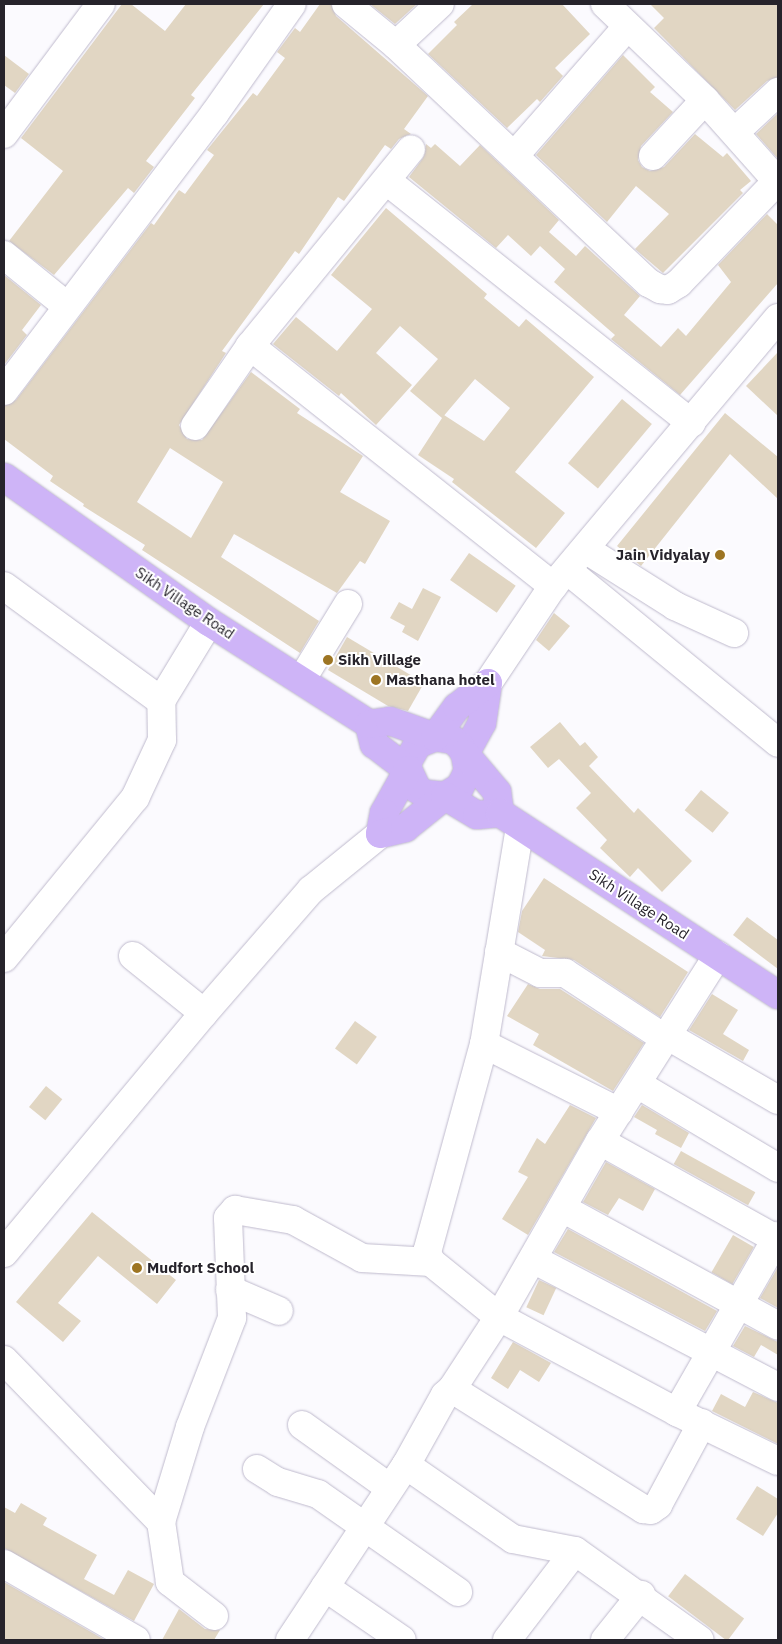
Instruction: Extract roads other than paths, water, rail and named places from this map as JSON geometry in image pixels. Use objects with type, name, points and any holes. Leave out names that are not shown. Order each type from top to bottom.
[{"type":"main road","name":"Sikh Village Road","points":[[4,477],[209,622],[302,679],[369,724]]},
{"type":"main road","points":[[488,683],[457,708],[435,736],[418,744],[408,761],[408,770],[411,780],[421,792],[435,797],[445,796],[478,815],[510,820]]},
{"type":"main road","points":[[408,770],[384,813],[380,834],[405,828],[445,796],[460,788],[468,771],[466,754],[482,722],[488,683]]},
{"type":"main road","points":[[408,770],[374,744],[369,724],[390,721],[453,740],[497,792],[510,820]]},
{"type":"main road","name":"Sikh Village Road","points":[[510,820],[778,995]]},
{"type":"street","points":[[4,134],[101,4]]},
{"type":"street","points":[[4,391],[66,306],[215,113],[292,4]]},
{"type":"street","points":[[346,4],[396,45],[649,283],[668,290],[778,181],[705,100],[605,4]]},
{"type":"street","points":[[396,45],[440,4]]},
{"type":"street","points":[[515,155],[627,27]]},
{"type":"street","points":[[735,132],[778,92]]},
{"type":"street","points":[[653,156],[705,100]]},
{"type":"street","points":[[195,426],[250,346],[387,181],[411,149]]},
{"type":"street","points":[[387,181],[690,423]]},
{"type":"street","points":[[4,255],[66,306]]},
{"type":"street","points":[[488,683],[560,578],[778,318]]},
{"type":"street","points":[[250,346],[778,743]]},
{"type":"street","points":[[585,549],[675,606],[734,633]]},
{"type":"street","points":[[4,586],[161,701]]},
{"type":"street","points":[[302,679],[348,604]]},
{"type":"street","points":[[4,958],[135,798],[162,740],[161,701],[209,622]]},
{"type":"street","points":[[510,820],[499,952],[484,1044],[427,1252],[431,1262],[499,1317],[677,1412],[778,1461]]},
{"type":"street","points":[[4,1253],[204,1013],[311,890],[380,834]]},
{"type":"street","points":[[499,952],[540,973],[564,973],[667,1037],[778,1100]]},
{"type":"street","points":[[290,1640],[406,1465],[445,1395],[452,1389],[499,1317],[600,1141],[639,1085],[718,955]]},
{"type":"street","points":[[133,956],[204,1013]]},
{"type":"street","points":[[484,1044],[619,1112]]},
{"type":"street","points":[[639,1085],[778,1168]]},
{"type":"street","points":[[600,1141],[778,1238],[677,1412]]},
{"type":"street","points":[[562,1208],[778,1326]]},
{"type":"street","points":[[214,1616],[170,1582],[162,1522],[190,1427],[232,1318],[228,1218],[235,1210],[293,1220],[362,1258],[431,1262]]},
{"type":"street","points":[[533,1259],[778,1387]]},
{"type":"street","points":[[230,1290],[278,1311]]},
{"type":"street","points":[[4,1360],[162,1522]]},
{"type":"street","points":[[452,1389],[643,1509],[651,1510],[658,1505],[702,1423]]},
{"type":"street","points":[[302,1425],[390,1488]]},
{"type":"street","points":[[406,1465],[513,1539],[576,1551],[641,1595],[700,1640]]},
{"type":"street","points":[[257,1469],[278,1482],[318,1494],[458,1592]]},
{"type":"street","points":[[507,1640],[576,1551]]},
{"type":"street","points":[[4,1564],[136,1640]]},
{"type":"street","points":[[324,1587],[402,1640]]},
{"type":"street","points":[[605,1640],[641,1595]]},
{"type":"place","name":"Jain Vidyalay","points":[[720,555]]},
{"type":"place","name":"Sikh Village","points":[[328,660]]},
{"type":"place","name":"Masthana hotel","points":[[376,680]]},
{"type":"place","name":"Mudfort School","points":[[137,1268]]}]
